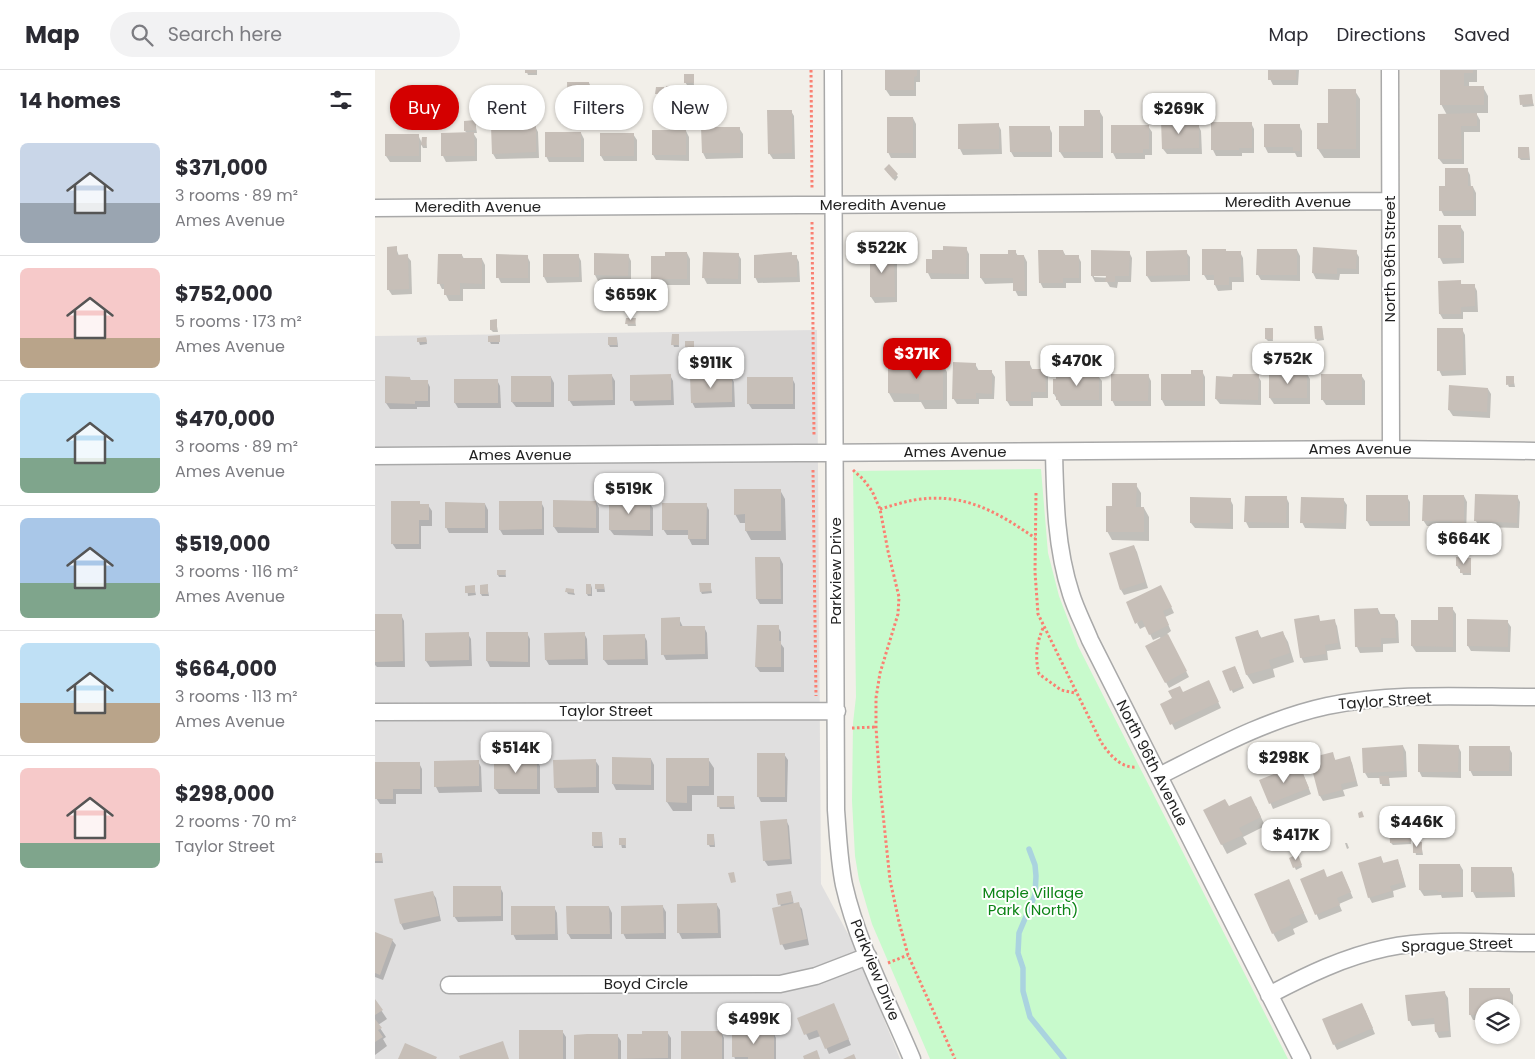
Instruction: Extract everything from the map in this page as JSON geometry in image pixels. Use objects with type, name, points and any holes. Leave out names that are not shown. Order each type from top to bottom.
[{"type":"street","name":"Parkview Drive","points":[[833,70],[837,810],[840,856],[852,917],[912,1059]]},
{"type":"street","name":"North 96th Street","points":[[1390,70],[1391,449]]},
{"type":"street","name":"Meredith Avenue","points":[[375,208],[1390,201]]},
{"type":"street","name":"Ames Avenue","points":[[375,456],[1391,449],[1535,451]]},
{"type":"street","name":"North 96th Avenue","points":[[1054,452],[1058,530],[1063,563],[1071,594],[1090,640],[1302,1059]]},
{"type":"street","name":"Taylor Street","points":[[1159,776],[1234,738],[1283,718],[1327,706],[1375,699],[1419,697],[1535,697]]},
{"type":"street","name":"Taylor Street","points":[[375,712],[837,711]]},
{"type":"street","name":"Sprague Street","points":[[1269,994],[1315,971],[1385,948],[1441,943],[1535,943]]},
{"type":"street","name":"Boyd Circle","points":[[449,985],[779,984],[816,976],[868,956]]},
{"type":"path","points":[[811,70],[812,188]]},
{"type":"path","points":[[812,220],[813,438]]},
{"type":"path","points":[[851,468],[872,491],[880,509],[899,596],[898,614],[879,673],[876,698],[879,776],[890,880],[908,955],[955,1059]]},
{"type":"path","points":[[813,469],[816,687]]},
{"type":"path","points":[[1036,488],[1035,539],[1038,614],[1043,628],[1108,754],[1131,768],[1141,766]]},
{"type":"path","points":[[880,509],[913,500],[959,499],[979,505],[1005,518],[1035,539]]},
{"type":"path","points":[[1043,628],[1036,650],[1039,674],[1061,690],[1075,693]]},
{"type":"shaded area","points":[[817,330],[821,884],[854,945],[900,1059],[375,1059],[375,336]]},
{"type":"green space","name":"Maple Village Park (North)","points":[[1041,469],[1048,553],[1059,596],[1078,646],[1288,1059],[930,1059],[872,924],[859,880],[855,856],[852,801],[853,723],[856,697],[853,471]]},
{"type":"building","points":[[525,70],[536,70],[536,73],[525,73]]},
{"type":"building","points":[[885,70],[917,70],[917,76],[914,77],[914,90],[885,90]]},
{"type":"building","points":[[1268,70],[1296,70],[1296,80],[1268,80]]},
{"type":"building","points":[[1440,70],[1473,70],[1473,73],[1464,73],[1464,86],[1484,86],[1484,105],[1440,105]]},
{"type":"building","points":[[684,74],[694,74],[694,83],[684,83]]},
{"type":"building","points":[[567,82],[589,82],[589,85],[567,85]]},
{"type":"building","points":[[1328,89],[1356,89],[1356,149],[1317,149],[1317,123],[1328,123]]},
{"type":"building","points":[[1532,94],[1533,104],[1520,105],[1519,95]]},
{"type":"building","points":[[767,110],[792,110],[792,153],[768,154]]},
{"type":"building","points":[[1084,110],[1100,110],[1100,152],[1059,152],[1059,126],[1084,126]]},
{"type":"building","points":[[1477,113],[1477,126],[1461,126],[1462,159],[1438,159],[1438,114]]},
{"type":"building","points":[[887,117],[913,117],[913,153],[887,153]]},
{"type":"building","points":[[1175,119],[1175,125],[1199,124],[1199,148],[1162,149],[1161,120]]},
{"type":"building","points":[[464,121],[469,121],[469,130],[476,130],[464,131]]},
{"type":"building","points":[[1211,122],[1252,122],[1252,148],[1211,150]]},
{"type":"building","points":[[999,123],[999,149],[958,149],[958,124]]},
{"type":"building","points":[[1264,124],[1300,124],[1300,151],[1293,151],[1293,147],[1264,147]]},
{"type":"building","points":[[1111,125],[1149,125],[1149,149],[1143,149],[1143,153],[1111,153]]},
{"type":"building","points":[[1009,126],[1050,126],[1050,152],[1010,152]]},
{"type":"building","points":[[727,127],[740,127],[740,153],[702,153],[701,130],[727,130]]},
{"type":"building","points":[[491,130],[536,130],[536,152],[492,154]]},
{"type":"building","points":[[652,130],[686,130],[686,155],[652,155]]},
{"type":"building","points":[[474,132],[475,156],[441,156],[441,133]]},
{"type":"building","points":[[545,132],[581,132],[581,157],[545,157]]},
{"type":"building","points":[[600,133],[634,133],[634,156],[600,156]]},
{"type":"building","points":[[385,134],[419,134],[419,156],[385,156]]},
{"type":"building","points":[[422,137],[427,137],[426,146],[421,145]]},
{"type":"building","points":[[1518,147],[1529,147],[1529,158],[1518,158]]},
{"type":"building","points":[[889,164],[898,174],[893,179],[884,169]]},
{"type":"building","points":[[1445,168],[1468,168],[1468,186],[1473,186],[1474,210],[1439,211],[1439,186],[1445,186]]},
{"type":"building","points":[[1438,225],[1461,225],[1461,258],[1438,258]]},
{"type":"building","points":[[397,246],[397,255],[408,254],[409,289],[387,290],[387,247]]},
{"type":"building","points":[[943,246],[967,247],[966,274],[926,273],[926,259],[932,259],[932,250],[943,250]]},
{"type":"building","points":[[1313,247],[1357,250],[1356,269],[1337,268],[1337,274],[1312,273]]},
{"type":"building","points":[[1202,249],[1241,251],[1241,277],[1229,277],[1229,285],[1214,285],[1214,275],[1202,275]]},
{"type":"building","points":[[1257,249],[1297,249],[1297,275],[1256,275]]},
{"type":"building","points":[[1008,250],[1016,250],[1016,255],[1024,255],[1025,291],[1013,291],[1013,278],[980,278],[980,254],[1008,254]]},
{"type":"building","points":[[1038,250],[1063,250],[1064,255],[1079,255],[1079,278],[1063,278],[1063,283],[1039,283]]},
{"type":"building","points":[[1091,250],[1130,251],[1129,276],[1115,276],[1115,282],[1105,282],[1106,276],[1091,276]]},
{"type":"building","points":[[1187,250],[1188,275],[1146,276],[1146,251]]},
{"type":"building","points":[[870,251],[894,251],[895,297],[870,297]]},
{"type":"building","points":[[665,252],[687,252],[687,279],[651,279],[651,256],[665,256]]},
{"type":"building","points":[[703,252],[739,253],[738,279],[702,278]]},
{"type":"building","points":[[792,252],[792,255],[797,255],[797,277],[754,278],[754,255]]},
{"type":"building","points":[[594,253],[629,254],[628,276],[594,275]]},
{"type":"building","points":[[438,254],[462,254],[462,258],[482,258],[482,284],[460,283],[460,295],[444,295],[444,284],[437,284]]},
{"type":"building","points":[[496,254],[528,255],[528,278],[496,278]]},
{"type":"building","points":[[543,254],[579,254],[579,277],[543,277]]},
{"type":"building","points":[[1461,280],[1461,284],[1475,284],[1475,306],[1461,307],[1461,314],[1439,314],[1438,281]]},
{"type":"building","points":[[626,318],[636,318],[635,324],[625,324]]},
{"type":"building","points":[[497,319],[497,330],[490,330],[490,320]]},
{"type":"building","points":[[1314,326],[1322,326],[1323,338],[1315,339]]},
{"type":"building","points":[[1265,328],[1273,328],[1273,339],[1265,339]]},
{"type":"building","points":[[1437,328],[1463,328],[1463,370],[1437,371]]},
{"type":"building","points":[[672,334],[679,334],[679,345],[671,345]]},
{"type":"building","points":[[500,335],[500,342],[488,342],[488,336]]},
{"type":"building","points":[[426,337],[427,342],[417,342],[417,338]]},
{"type":"building","points":[[608,337],[617,337],[617,345],[608,345]]},
{"type":"building","points":[[685,341],[694,341],[694,347],[685,347]]},
{"type":"building","points":[[888,361],[907,361],[907,370],[919,370],[919,361],[943,361],[943,400],[919,400],[919,394],[888,393]]},
{"type":"building","points":[[1005,361],[1030,361],[1030,369],[1045,369],[1046,392],[1031,392],[1031,401],[1006,401]]},
{"type":"building","points":[[953,362],[976,363],[976,370],[992,370],[992,394],[976,393],[976,399],[952,399]]},
{"type":"building","points":[[1191,370],[1203,370],[1203,401],[1161,400],[1161,374],[1191,374]]},
{"type":"building","points":[[1269,372],[1307,373],[1307,398],[1269,398]]},
{"type":"building","points":[[612,374],[613,400],[568,401],[568,375]]},
{"type":"building","points":[[671,374],[671,400],[630,401],[630,375]]},
{"type":"building","points":[[1056,374],[1099,374],[1099,400],[1056,400],[1056,394],[1053,394],[1053,379],[1056,379]]},
{"type":"building","points":[[1111,374],[1149,374],[1148,401],[1111,401]]},
{"type":"building","points":[[1233,374],[1259,374],[1258,400],[1215,399],[1216,376],[1232,377]]},
{"type":"building","points":[[1321,374],[1362,374],[1362,400],[1321,400]]},
{"type":"building","points":[[732,375],[732,402],[691,403],[690,376]]},
{"type":"building","points":[[385,376],[410,377],[410,380],[428,380],[428,401],[415,401],[415,404],[385,403]]},
{"type":"building","points":[[511,376],[551,376],[551,402],[511,402]]},
{"type":"building","points":[[1506,376],[1514,376],[1514,384],[1506,385]]},
{"type":"building","points":[[747,377],[793,377],[793,404],[747,404]]},
{"type":"building","points":[[454,379],[498,379],[498,403],[454,403]]},
{"type":"building","points":[[1449,385],[1488,388],[1487,412],[1448,410]]},
{"type":"building","points":[[1112,483],[1137,483],[1136,507],[1144,507],[1144,532],[1106,532],[1106,506],[1112,506]]},
{"type":"building","points":[[734,489],[781,489],[781,531],[745,531],[745,514],[734,515]]},
{"type":"building","points":[[1475,494],[1518,495],[1517,523],[1474,521]]},
{"type":"building","points":[[1366,495],[1408,495],[1408,521],[1366,521]]},
{"type":"building","points":[[1423,495],[1464,495],[1464,531],[1452,531],[1452,521],[1422,521]]},
{"type":"building","points":[[1245,496],[1287,496],[1286,523],[1244,522]]},
{"type":"building","points":[[1190,497],[1231,498],[1230,523],[1190,523]]},
{"type":"building","points":[[1301,497],[1344,498],[1344,523],[1300,523]]},
{"type":"building","points":[[553,500],[596,501],[596,528],[553,527]]},
{"type":"building","points":[[391,501],[420,501],[420,504],[429,504],[429,520],[419,520],[419,544],[391,544]]},
{"type":"building","points":[[499,501],[542,501],[542,529],[499,530]]},
{"type":"building","points":[[609,501],[650,501],[650,530],[609,530]]},
{"type":"building","points":[[445,502],[485,503],[485,528],[445,528]]},
{"type":"building","points":[[662,503],[707,503],[706,539],[688,539],[688,530],[662,530]]},
{"type":"building","points":[[1134,545],[1145,582],[1120,590],[1109,553]]},
{"type":"building","points":[[755,557],[780,557],[781,599],[756,599]]},
{"type":"building","points":[[1456,557],[1471,558],[1471,573],[1460,573],[1460,566],[1456,566]]},
{"type":"building","points":[[497,570],[506,570],[505,575],[497,575]]},
{"type":"building","points":[[699,583],[711,583],[711,591],[700,592]]},
{"type":"building","points":[[488,584],[488,594],[480,594],[480,585]]},
{"type":"building","points":[[586,584],[591,584],[591,594],[586,594]]},
{"type":"building","points":[[595,584],[604,584],[604,589],[595,589]]},
{"type":"building","points":[[475,585],[475,593],[465,593],[465,586]]},
{"type":"building","points":[[1161,585],[1172,607],[1163,611],[1169,625],[1149,635],[1142,620],[1135,624],[1126,602]]},
{"type":"building","points":[[566,588],[574,589],[574,593],[565,592]]},
{"type":"building","points":[[1438,607],[1453,607],[1453,647],[1411,646],[1411,620],[1438,620]]},
{"type":"building","points":[[1378,608],[1378,614],[1395,614],[1396,638],[1381,638],[1381,647],[1355,647],[1354,609]]},
{"type":"building","points":[[375,614],[402,614],[403,661],[375,662]]},
{"type":"building","points":[[1319,615],[1320,621],[1335,619],[1338,643],[1325,645],[1326,654],[1300,658],[1294,619]]},
{"type":"building","points":[[680,617],[680,626],[705,626],[705,654],[661,655],[661,618]]},
{"type":"building","points":[[1467,619],[1508,620],[1508,647],[1467,646]]},
{"type":"building","points":[[757,625],[779,625],[781,667],[755,667]]},
{"type":"building","points":[[1258,630],[1260,638],[1283,631],[1290,653],[1269,660],[1271,668],[1246,675],[1235,637]]},
{"type":"building","points":[[469,632],[469,660],[425,661],[425,633]]},
{"type":"building","points":[[486,632],[528,632],[528,662],[486,661]]},
{"type":"building","points":[[585,632],[585,659],[545,660],[544,633]]},
{"type":"building","points":[[645,634],[645,659],[603,660],[603,635]]},
{"type":"building","points":[[1168,634],[1187,671],[1165,683],[1145,646]]},
{"type":"building","points":[[1235,666],[1243,686],[1230,691],[1222,671]]},
{"type":"building","points":[[1209,680],[1219,702],[1170,725],[1160,704],[1172,698],[1168,691],[1180,686],[1183,692]]},
{"type":"building","points":[[1418,744],[1459,745],[1458,772],[1418,772]]},
{"type":"building","points":[[1403,745],[1404,771],[1363,773],[1362,748]]},
{"type":"building","points":[[1469,746],[1510,746],[1509,771],[1469,771]]},
{"type":"building","points":[[1333,752],[1335,760],[1350,756],[1356,781],[1341,784],[1342,790],[1319,796],[1309,758]]},
{"type":"building","points":[[757,753],[785,753],[785,797],[757,797]]},
{"type":"building","points":[[612,757],[651,758],[651,785],[612,784]]},
{"type":"building","points":[[666,758],[709,758],[709,786],[687,786],[687,803],[666,802]]},
{"type":"building","points":[[494,759],[537,759],[537,789],[494,789]]},
{"type":"building","points":[[596,759],[596,787],[554,788],[553,760]]},
{"type":"building","points":[[479,760],[479,786],[434,787],[434,761]]},
{"type":"building","points":[[375,762],[420,762],[420,789],[393,789],[393,799],[375,799]]},
{"type":"building","points":[[1299,764],[1309,788],[1269,804],[1259,780]]},
{"type":"building","points":[[1379,776],[1389,776],[1389,784],[1380,784]]},
{"type":"building","points":[[717,796],[734,796],[734,807],[717,807]]},
{"type":"building","points":[[1251,796],[1261,817],[1239,828],[1243,835],[1221,845],[1203,810],[1225,799],[1229,806]]},
{"type":"building","points":[[1362,811],[1364,817],[1359,818],[1358,813]]},
{"type":"building","points":[[787,819],[790,859],[763,861],[760,821]]},
{"type":"building","points":[[1410,825],[1411,842],[1390,843],[1389,826]]},
{"type":"building","points":[[592,832],[602,832],[602,846],[592,846]]},
{"type":"building","points":[[707,834],[714,834],[714,845],[707,845]]},
{"type":"building","points":[[619,838],[626,838],[626,845],[619,845]]},
{"type":"building","points":[[1413,842],[1422,842],[1422,853],[1413,853]]},
{"type":"building","points":[[375,853],[382,853],[382,861],[375,861]]},
{"type":"building","points":[[1298,854],[1302,865],[1293,868],[1289,858]]},
{"type":"building","points":[[1381,856],[1383,863],[1398,859],[1404,882],[1390,886],[1392,891],[1368,898],[1358,863]]},
{"type":"building","points":[[1419,864],[1460,864],[1461,892],[1419,890]]},
{"type":"building","points":[[1471,867],[1512,867],[1512,892],[1471,892]]},
{"type":"building","points":[[1324,869],[1327,877],[1342,871],[1351,892],[1337,898],[1340,905],[1315,915],[1300,879]]},
{"type":"building","points":[[734,872],[736,882],[731,883],[728,873]]},
{"type":"building","points":[[1289,879],[1304,913],[1289,919],[1291,925],[1272,934],[1254,894]]},
{"type":"building","points":[[453,886],[501,886],[501,916],[453,917]]},
{"type":"building","points":[[433,891],[439,916],[400,924],[394,899]]},
{"type":"building","points":[[791,891],[793,902],[778,905],[776,894]]},
{"type":"building","points":[[799,902],[807,939],[780,945],[772,908]]},
{"type":"building","points":[[717,903],[718,933],[677,933],[677,904]]},
{"type":"building","points":[[663,905],[664,933],[621,934],[621,906]]},
{"type":"building","points":[[511,906],[555,906],[555,934],[511,935]]},
{"type":"building","points":[[566,906],[609,906],[610,934],[567,934]]},
{"type":"building","points":[[375,932],[393,939],[380,975],[375,973]]},
{"type":"building","points":[[1469,988],[1510,988],[1510,999],[1475,999],[1475,1015],[1469,1015]]},
{"type":"building","points":[[1445,991],[1449,1031],[1435,1032],[1434,1018],[1408,1021],[1405,995]]},
{"type":"building","points":[[375,999],[383,1010],[375,1015]]},
{"type":"building","points":[[834,1003],[849,1039],[825,1049],[817,1030],[804,1035],[797,1018]]},
{"type":"building","points":[[1362,1003],[1373,1028],[1333,1045],[1322,1019]]},
{"type":"building","points":[[375,1019],[382,1028],[378,1030],[383,1037],[375,1042]]},
{"type":"building","points":[[519,1030],[563,1030],[563,1059],[519,1059]]},
{"type":"building","points":[[642,1031],[668,1031],[668,1058],[627,1059],[627,1034],[642,1034]]},
{"type":"building","points":[[681,1031],[722,1031],[722,1059],[681,1059]]},
{"type":"building","points":[[752,1031],[774,1031],[774,1059],[732,1057],[732,1033],[752,1033]]},
{"type":"building","points":[[618,1034],[618,1059],[574,1059],[574,1035]]},
{"type":"building","points":[[503,1041],[509,1059],[460,1059],[459,1056]]},
{"type":"building","points":[[405,1043],[437,1057],[436,1059],[398,1059]]},
{"type":"building","points":[[817,1050],[820,1059],[804,1059],[803,1056]]},
{"type":"building","points":[[854,1054],[856,1059],[843,1059]]},
{"type":"waterway","points":[[1029,849],[1035,865],[1036,876],[1035,895],[1019,933],[1018,953],[1023,968],[1023,991],[1030,1017],[1064,1059]]}]
